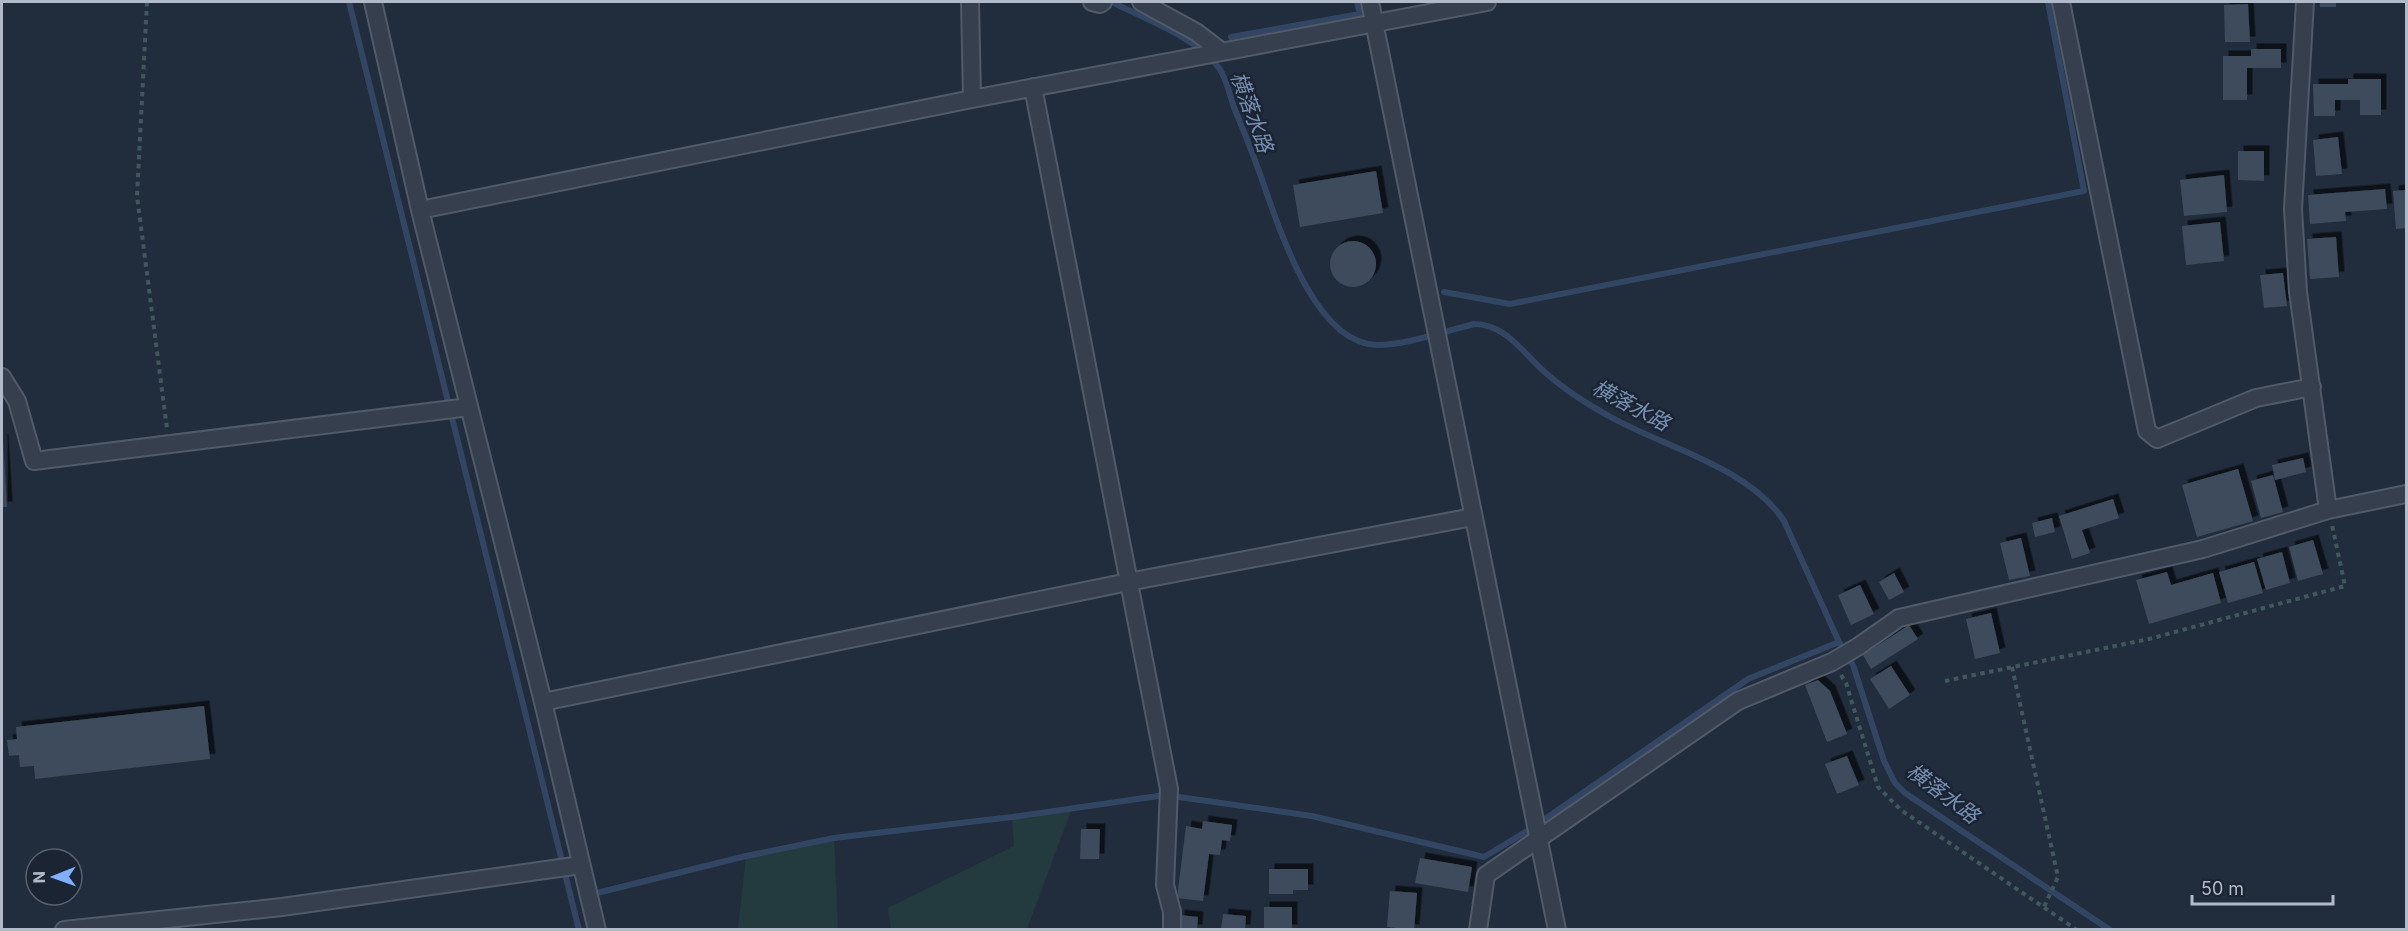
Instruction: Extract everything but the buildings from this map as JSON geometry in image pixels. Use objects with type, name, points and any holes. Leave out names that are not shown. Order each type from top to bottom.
[{"type":"street","points":[[373,2],[420,210],[543,702],[597,930]]},
{"type":"street","points":[[970,2],[972,99]]},
{"type":"street","points":[[1141,2],[1196,32],[1221,51]]},
{"type":"street","points":[[1370,2],[1557,930]]},
{"type":"street","points":[[420,210],[1033,87],[1487,2]]},
{"type":"street","points":[[2061,2],[2147,431],[2157,439],[2256,398],[2312,387]]},
{"type":"street","points":[[2306,2],[2293,209],[2298,292],[2328,510]]},
{"type":"street","points":[[1033,87],[1169,796],[1165,885],[1172,912],[1172,930]]},
{"type":"street","points":[[2,377],[17,401],[34,461],[469,407]]},
{"type":"street","points":[[1478,930],[1486,875],[1738,701],[1832,662],[1899,618],[2203,549],[2328,510],[2406,494]]},
{"type":"street","points":[[543,702],[1128,582],[1473,517]]},
{"type":"street","points":[[64,930],[282,907],[580,865]]},
{"type":"path","points":[[147,2],[137,196],[169,444]]},
{"type":"path","points":[[1945,681],[2149,639],[2345,586],[2328,510]]},
{"type":"path","points":[[1832,662],[1846,683],[1878,787],[1901,810],[2077,930]]},
{"type":"path","points":[[2012,667],[2058,877],[2044,907]]},
{"type":"green space","points":[[1072,808],[1027,929],[891,929],[888,908],[1014,846],[1012,817]]},
{"type":"green space","points":[[834,838],[838,929],[738,929],[746,856]]},
{"type":"waterway","points":[[349,2],[579,930]]},
{"type":"waterway","name":"横落水路","points":[[1112,2],[1184,38],[1209,57],[1222,72],[1288,248],[1316,303],[1334,324],[1354,339],[1377,345],[1413,340],[1474,324],[1486,325],[1506,335],[1554,380],[1592,406],[1629,426],[1703,459],[1749,486],[1768,502],[1784,521],[1839,642],[1853,665],[1884,761],[1895,783],[1905,793],[2110,930]]},
{"type":"waterway","points":[[1231,37],[1360,14],[1357,2]]},
{"type":"waterway","points":[[1444,292],[1510,304],[2084,191],[2048,2]]},
{"type":"waterway","points":[[597,893],[746,856],[834,838],[1012,817],[1165,795],[1312,816],[1484,857],[1529,830],[1748,679],[1839,642]]}]
